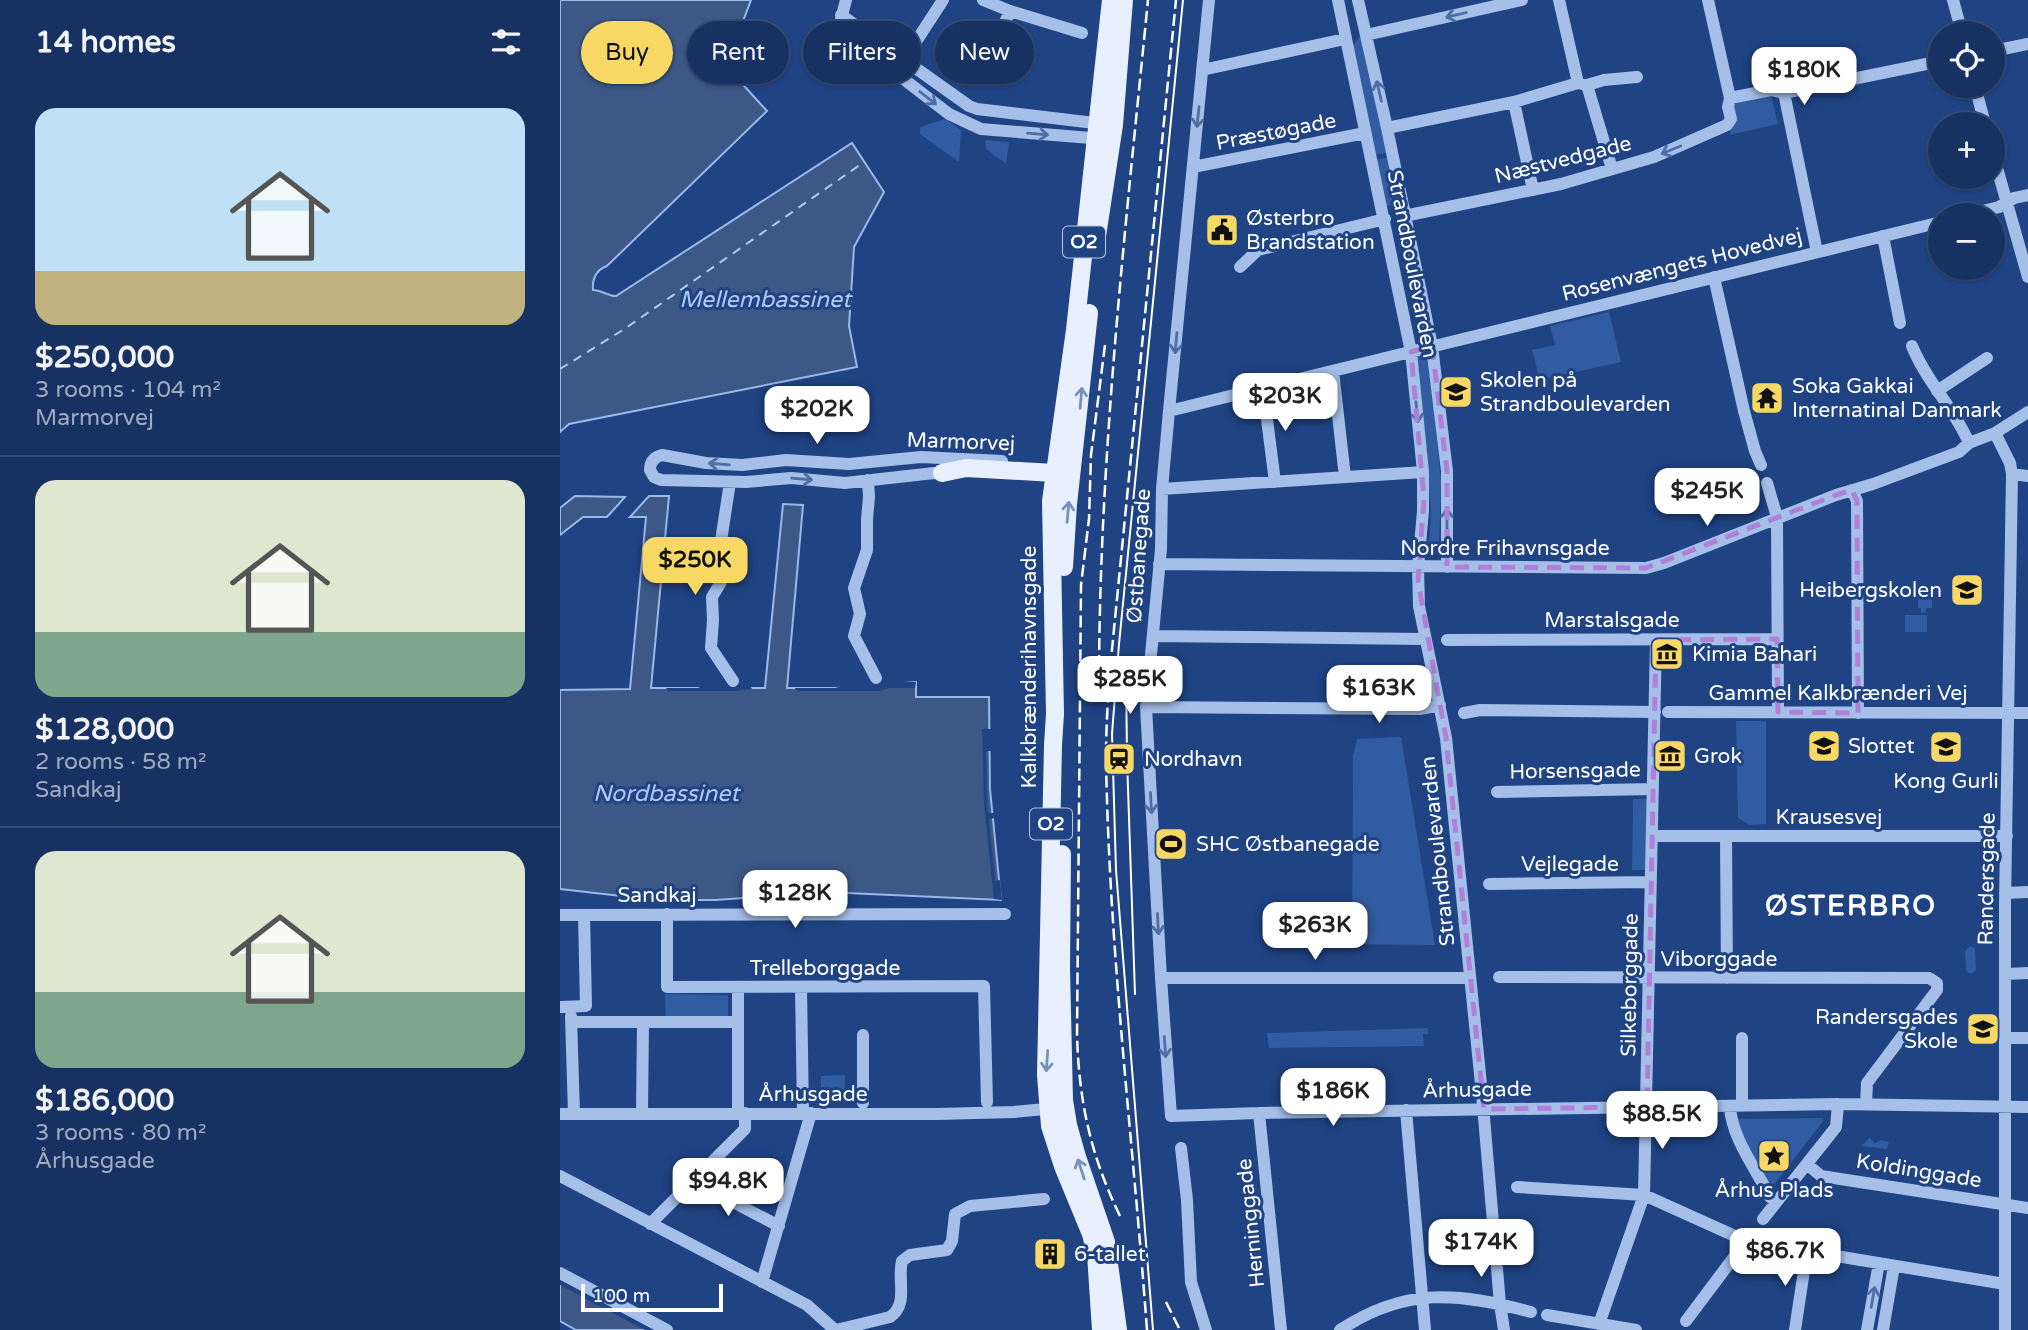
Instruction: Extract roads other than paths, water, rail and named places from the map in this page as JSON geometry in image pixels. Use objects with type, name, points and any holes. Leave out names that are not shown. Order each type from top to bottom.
[{"type":"main road","name":"Kalkbrænderihavnsgade","points":[[1111,0],[1105,132],[1097,227],[1059,471],[1051,501],[1055,713],[1046,1075],[1105,1242],[1118,1330]]},
{"type":"main road","name":"Kalkbrænderihavnsgade","points":[[1105,132],[1124,0]]},
{"type":"main road","points":[[942,473],[966,468],[1059,471]]},
{"type":"main road","name":"Kalkbrænderihavnsgade","points":[[1059,471],[1065,548],[1061,969],[1057,1108],[1050,1126],[1091,1234],[1098,1273],[1101,1330]]},
{"type":"street","points":[[846,0],[840,19],[849,37],[949,114],[980,120],[1105,132]]},
{"type":"street","points":[[921,34],[943,0]]},
{"type":"street","points":[[984,0],[1082,33]]},
{"type":"street","name":"Østbanegade","points":[[1171,1116],[1146,707],[1159,564],[1162,489],[1209,0]]},
{"type":"street","name":"Strandboulevarden","points":[[1338,0],[1411,352],[1423,472],[1418,567],[1419,606],[1446,738],[1504,1330]]},
{"type":"street","name":"Strandboulevarden","points":[[1358,0],[1432,346],[1447,471],[1447,567]]},
{"type":"street","points":[[1366,35],[1486,4],[1522,0]]},
{"type":"street","points":[[1559,0],[1582,84],[1612,169]]},
{"type":"street","points":[[1708,0],[1730,98],[1771,90],[1784,93],[1928,64]]},
{"type":"street","points":[[1953,0],[1959,21]]},
{"type":"street","points":[[1005,21],[1010,10]]},
{"type":"street","points":[[1202,70],[1345,39]]},
{"type":"street","points":[[2005,49],[2028,44]]},
{"type":"street","points":[[921,72],[960,101],[980,120],[1028,120],[1042,116],[1105,132]]},
{"type":"street","points":[[1387,128],[1514,102],[1604,79],[1637,76]]},
{"type":"street","points":[[1784,93],[1817,252]]},
{"type":"street","name":"Næstvedgade","points":[[1404,216],[1533,190],[1654,157],[1727,125],[1731,118],[1728,107],[1730,98]]},
{"type":"street","points":[[1514,102],[1533,190]]},
{"type":"street","name":"Præstøgade","points":[[1193,167],[1366,133]]},
{"type":"street","points":[[2002,189],[2011,211],[2026,272]]},
{"type":"street","points":[[2006,203],[2028,195]]},
{"type":"street","points":[[1240,267],[1258,250],[1385,219]]},
{"type":"street","name":"Rosenvængets Hovedvej","points":[[1169,411],[1928,225]]},
{"type":"street","points":[[1883,236],[1900,323]]},
{"type":"street","points":[[1714,277],[1747,422],[1761,465]]},
{"type":"street","points":[[1912,346],[1969,443]]},
{"type":"street","points":[[1937,391],[1987,358]]},
{"type":"street","points":[[1333,371],[1345,477]]},
{"type":"street","points":[[1263,388],[1275,482]]},
{"type":"street","name":"Nordre Frihavnsgade","points":[[1159,564],[1646,568],[1777,517],[1959,452],[1969,443],[1996,433],[2028,411]]},
{"type":"street","name":"Randersgade","points":[[1996,433],[2010,463],[2012,474],[2005,893],[2005,1330]]},
{"type":"street","name":"Marmorvej","points":[[942,473],[845,483],[791,478],[730,482],[661,480],[651,474],[650,466],[657,456],[662,455],[706,463],[742,465],[786,460],[849,464],[921,457],[1059,471]]},
{"type":"street","points":[[1162,489],[1423,472]]},
{"type":"street","points":[[2012,474],[2028,476]]},
{"type":"street","points":[[867,480],[867,550],[854,588],[860,614],[854,636],[876,678]]},
{"type":"street","points":[[730,482],[722,541],[721,582],[712,597],[711,648],[733,681]]},
{"type":"street","points":[[1767,483],[1777,517],[1778,712]]},
{"type":"street","points":[[1852,490],[1857,501],[1858,713]]},
{"type":"street","points":[[1153,636],[1424,639]]},
{"type":"street","name":"Marstalsgade","points":[[1447,640],[1777,639]]},
{"type":"street","name":"Silkeborggade","points":[[1599,1324],[1644,1195],[1653,789],[1661,712],[1656,640]]},
{"type":"street","points":[[1146,707],[1420,709],[1440,705]]},
{"type":"street","name":"Gammel Kalkbrænderi Vej","points":[[1464,713],[1480,710],[2028,713]]},
{"type":"street","name":"Horsensgade","points":[[1497,792],[1653,789]]},
{"type":"street","name":"Krausesvej","points":[[1652,835],[2007,836]]},
{"type":"street","points":[[1726,836],[1727,978]]},
{"type":"street","name":"Vejlegade","points":[[1489,884],[1651,882]]},
{"type":"street","points":[[2005,893],[2028,892]]},
{"type":"street","name":"Sandkaj","points":[[560,915],[1006,914]]},
{"type":"street","points":[[575,1114],[571,1022],[565,1007],[586,1006],[584,915]]},
{"type":"street","name":"Trelleborggade","points":[[667,915],[667,987],[984,986],[987,1102]]},
{"type":"street","points":[[2006,974],[2028,973]]},
{"type":"street","name":"Viborggade","points":[[1499,977],[1929,978],[1937,983],[1935,994],[1867,1083],[1866,1104]]},
{"type":"street","points":[[1161,978],[1470,978]]},
{"type":"street","points":[[650,1224],[745,1129],[741,1113],[738,987]]},
{"type":"street","points":[[762,1282],[807,1113],[801,987]]},
{"type":"street","points":[[571,1022],[738,1022]]},
{"type":"street","points":[[642,1113],[643,1022]]},
{"type":"street","points":[[863,1035],[863,1103]]},
{"type":"street","points":[[1742,1038],[1736,1106],[1730,1119],[1770,1197],[1776,1202]]},
{"type":"street","points":[[2005,1038],[2028,1038]]},
{"type":"street","points":[[1763,1219],[1836,1127],[1838,1104]]},
{"type":"street","name":"Århusgade","points":[[1171,1116],[1838,1104],[2028,1107]]},
{"type":"street","name":"Århusgade","points":[[560,1114],[981,1113],[1057,1108]]},
{"type":"street","points":[[1406,1110],[1425,1330]]},
{"type":"street","name":"Herninggade","points":[[1259,1113],[1281,1330]]},
{"type":"street","points":[[1181,1148],[1187,1200],[1191,1282],[1206,1330]]},
{"type":"street","name":"Koldinggade","points":[[1808,1165],[1821,1176],[2028,1208]]},
{"type":"street","points":[[560,1176],[807,1305],[836,1330],[890,1317],[896,1313],[901,1299],[902,1261],[910,1255],[947,1250],[952,1241],[955,1214],[961,1210],[970,1206],[1044,1199]]},
{"type":"street","points":[[693,1181],[779,1226]]},
{"type":"street","points":[[1517,1187],[1644,1195],[1746,1241],[2005,1284]]},
{"type":"street","points":[[1686,1321],[1746,1241]]},
{"type":"street","points":[[1795,1330],[1807,1251]]},
{"type":"street","points":[[1867,1330],[1879,1264]]},
{"type":"street","points":[[1882,1330],[1894,1266]]},
{"type":"street","points":[[560,1273],[667,1330]]},
{"type":"street","points":[[1327,1330],[1343,1329],[1388,1304],[1422,1297],[1444,1296],[1500,1304],[1531,1312]]},
{"type":"street","points":[[1547,1315],[1636,1330]]},
{"type":"water","name":"Mellembassinet","points":[[560,0],[751,0],[743,21],[687,21],[687,84],[742,84],[767,111],[607,266],[597,272],[593,290],[616,296],[852,143],[884,192],[854,247],[849,326],[857,367],[569,424],[560,432]]},
{"type":"water","points":[[575,496],[625,497],[607,517],[583,517],[560,535],[560,508]]},
{"type":"water","name":"Nordbassinet","points":[[649,496],[669,496],[651,688],[765,688],[783,504],[803,505],[787,688],[835,688],[916,682],[916,697],[989,697],[990,789],[1001,900],[825,892],[716,900],[656,900],[560,889],[560,690],[630,689],[646,517],[630,517]]},
{"type":"water","points":[[560,1280],[652,1330],[576,1330],[560,1321]]},
{"type":"tram line","points":[[1153,1330],[1116,870],[1112,734],[1183,0]]},
{"type":"tram line","points":[[1126,669],[1135,994]]},
{"type":"railway","points":[[1099,701],[1103,526],[1114,350],[1148,0]]},
{"type":"railway","points":[[1147,1330],[1112,901],[1106,739],[1112,646],[1176,0]]},
{"type":"railway","points":[[1105,345],[1091,455],[1089,519],[1081,585],[1077,1035],[1080,1084],[1088,1129],[1102,1173],[1121,1218]]},
{"type":"railway","points":[[1166,1302],[1180,1330]]},
{"type":"place","name":"Østerbro Brandstation","points":[[1222,230]]},
{"type":"place","name":"Skolen på Strandboulevarden","points":[[1456,392]]},
{"type":"place","name":"Soka Gakkai Internatinal Danmark","points":[[1767,398]]},
{"type":"place","name":"Heibergskolen","points":[[1967,590]]},
{"type":"place","name":"Kimia Bahari","points":[[1667,654]]},
{"type":"place","name":"Slottet","points":[[1824,746]]},
{"type":"place","name":"Kong Gurli","points":[[1946,747]]},
{"type":"place","name":"Grok","points":[[1670,756]]},
{"type":"place","name":"Nordhavn","points":[[1119,759]]},
{"type":"place","name":"SHC Østbanegade","points":[[1171,844]]},
{"type":"place","name":"Randersgades Skole","points":[[1983,1029]]},
{"type":"place","name":"Århus Plads","points":[[1774,1156]]},
{"type":"place","name":"6-tallet","points":[[1050,1254]]},
{"type":"district","name":"ØSTERBRO","points":[[1851,906]]}]
